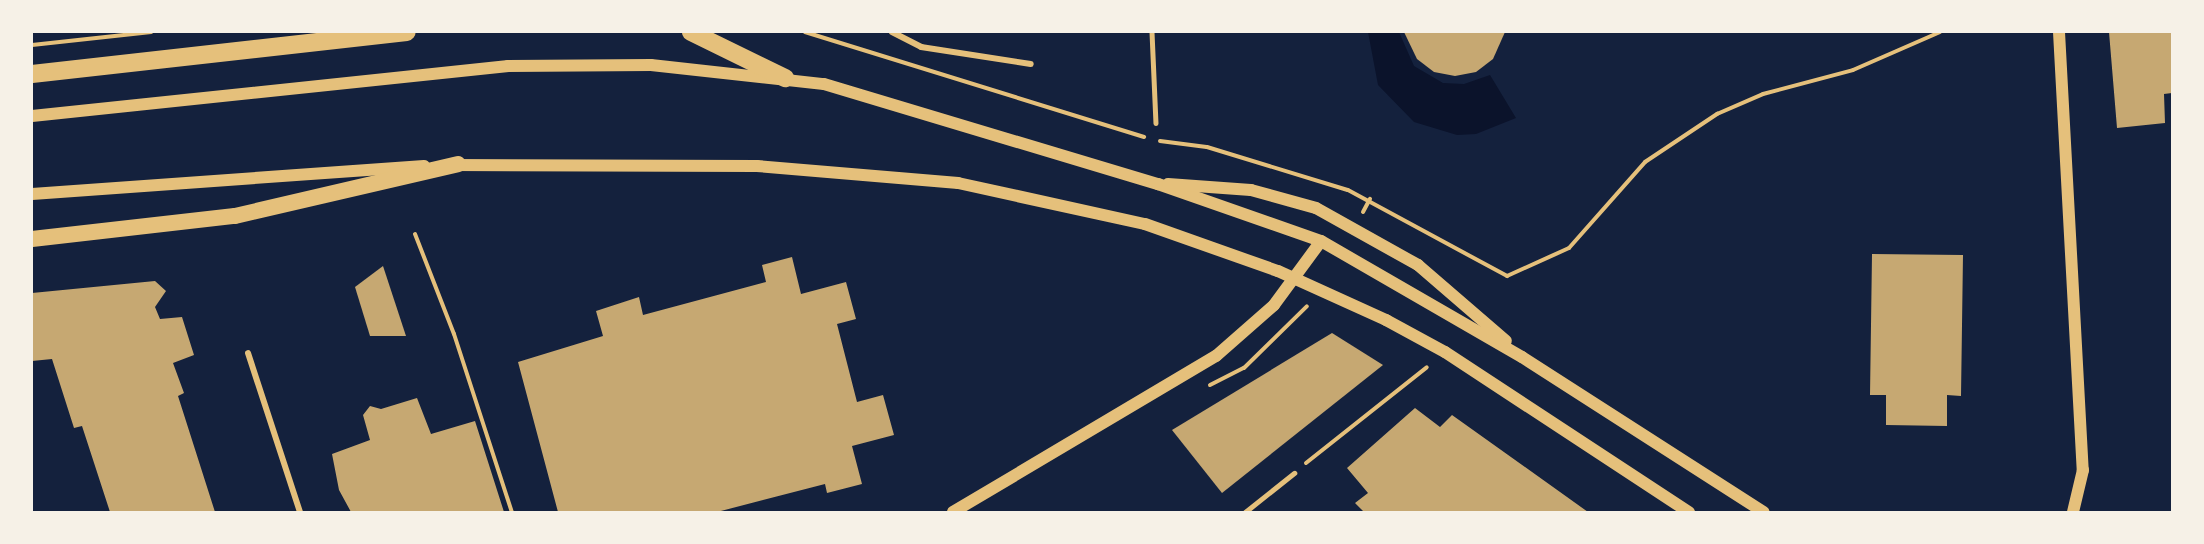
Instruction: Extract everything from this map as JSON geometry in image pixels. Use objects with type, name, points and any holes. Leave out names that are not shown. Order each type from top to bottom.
[{"type":"highway","points":[[32,74],[407,32]]},
{"type":"highway","points":[[691,32],[785,78]]},
{"type":"highway","points":[[32,239],[236,216],[458,164]]},
{"type":"main road","points":[[2059,32],[2083,470],[2073,513]]},
{"type":"main road","points":[[32,116],[508,66],[651,65],[824,84],[1158,184],[1321,241],[1522,357],[1763,513]]},
{"type":"main road","points":[[32,194],[458,164],[757,166],[958,183],[1070,205],[1225,250],[1295,279],[1445,352],[1689,513]]},
{"type":"main road","points":[[1158,184],[1251,190],[1336,218],[1453,289],[1522,357]]},
{"type":"main road","points":[[962,510],[1216,356],[1274,305],[1321,241]]},
{"type":"street","points":[[892,32],[921,47],[1031,64]]},
{"type":"street","points":[[248,354],[300,513]]},
{"type":"street","points":[[1245,513],[1294,473]]},
{"type":"lane","points":[[1152,32],[1156,123]]},
{"type":"path","points":[[32,45],[151,32]]},
{"type":"path","points":[[805,32],[1063,115],[1155,140],[1207,147],[1348,190],[1507,276],[1569,248],[1645,162],[1718,114],[1763,94],[1853,70],[1940,32]]},
{"type":"path","points":[[415,234],[454,334],[512,513]]},
{"type":"path","points":[[1294,473],[1445,352]]},
{"type":"water","points":[[1368,32],[1399,32],[1414,66],[1443,83],[1464,84],[1490,75],[1516,118],[1476,134],[1457,135],[1414,122],[1378,85]]},
{"type":"building","points":[[1404,32],[1505,32],[1493,59],[1476,72],[1455,76],[1434,72],[1417,59]]},
{"type":"building","points":[[2109,32],[2172,32],[2172,93],[2164,94],[2165,123],[2117,128]]},
{"type":"building","points":[[1872,254],[1963,255],[1961,396],[1947,395],[1947,426],[1886,425],[1886,395],[1870,395]]},
{"type":"building","points":[[792,257],[801,294],[846,282],[856,319],[837,324],[857,402],[883,395],[894,435],[852,446],[862,484],[827,493],[825,484],[717,512],[558,512],[518,362],[603,336],[596,311],[639,297],[643,315],[766,282],[762,265]]},
{"type":"building","points":[[383,266],[406,336],[370,336],[355,287]]},
{"type":"building","points":[[155,281],[166,291],[155,307],[160,319],[182,317],[194,355],[173,363],[184,393],[178,396],[215,512],[110,512],[82,426],[74,428],[52,359],[32,361],[32,293]]},
{"type":"building","points":[[1332,333],[1383,365],[1222,493],[1172,430]]},
{"type":"building","points":[[417,398],[431,434],[475,421],[504,512],[351,512],[339,490],[332,454],[370,440],[363,415],[370,406],[381,409]]},
{"type":"building","points":[[1415,408],[1440,427],[1452,415],[1588,512],[1364,512],[1355,503],[1368,493],[1347,468]]}]
